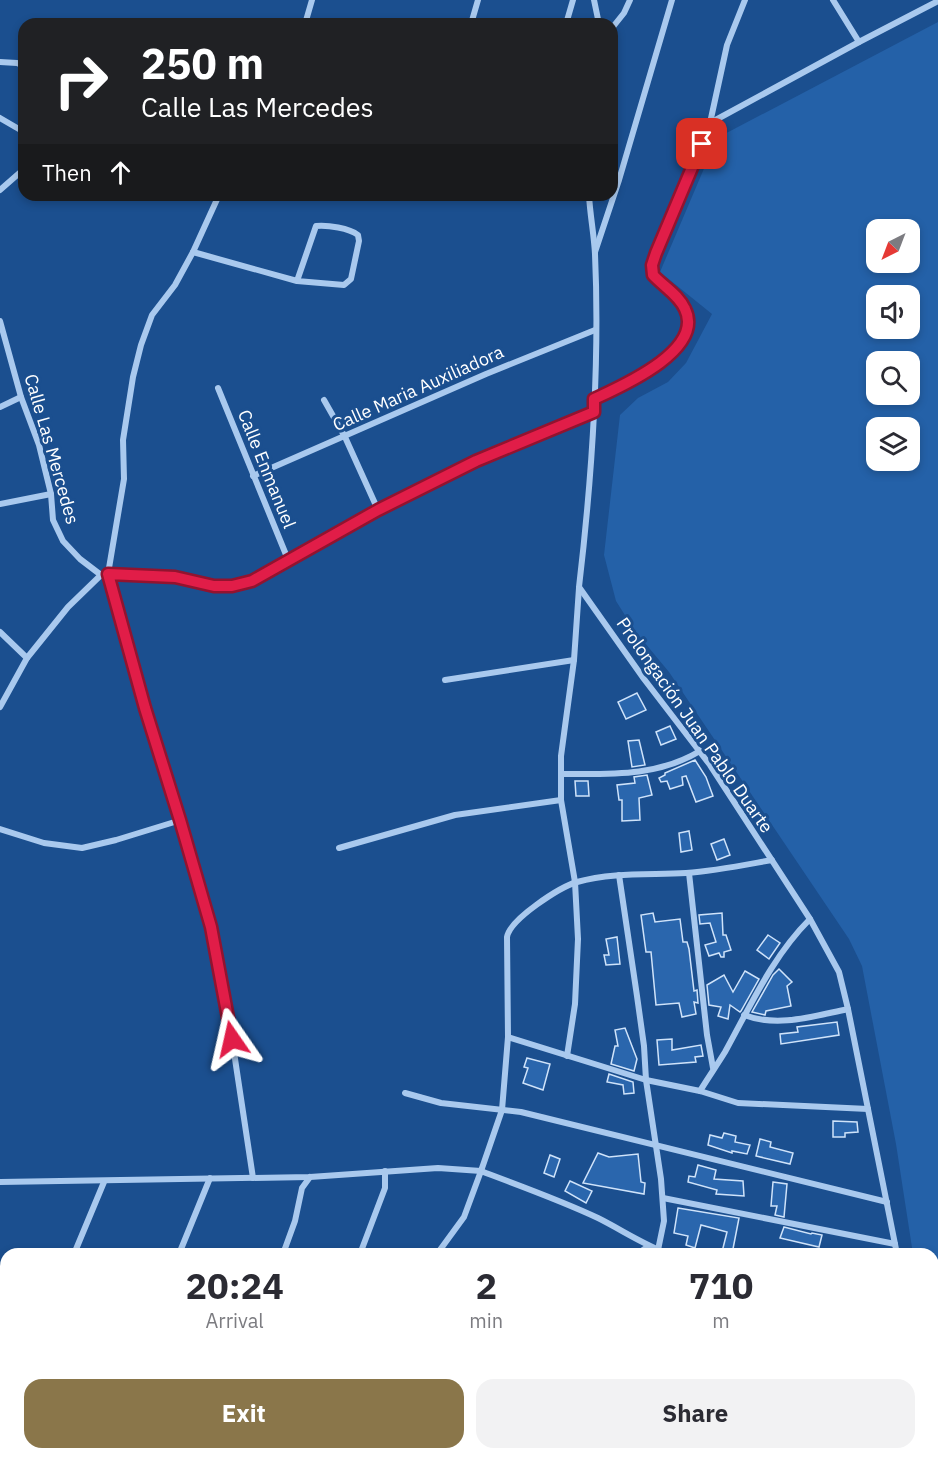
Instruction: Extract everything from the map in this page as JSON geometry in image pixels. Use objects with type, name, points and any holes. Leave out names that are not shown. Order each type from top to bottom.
[{"type":"street","points":[[307,18],[312,0]]},
{"type":"street","points":[[473,18],[478,0]]},
{"type":"street","points":[[568,18],[573,0]]},
{"type":"street","points":[[594,0],[598,18]]},
{"type":"street","points":[[618,20],[630,0]]},
{"type":"street","points":[[618,183],[672,0]]},
{"type":"street","points":[[594,399],[655,368],[684,337],[688,323],[687,311],[681,301],[653,275],[652,265],[710,123],[727,45],[745,0]]},
{"type":"street","points":[[833,0],[859,42]]},
{"type":"street","points":[[710,123],[938,1]]},
{"type":"street","points":[[0,62],[18,63]]},
{"type":"street","points":[[0,118],[18,128]]},
{"type":"street","points":[[0,190],[18,174]]},
{"type":"street","points":[[216,201],[175,285],[152,315],[141,345],[133,376],[123,440],[124,479],[104,574],[211,927],[232,1039],[253,1178]]},
{"type":"street","points":[[567,1056],[575,1004],[578,939],[575,882],[561,800],[561,756],[574,660],[579,587],[590,494],[596,330],[595,253],[590,201]]},
{"type":"street","points":[[595,253],[612,201]]},
{"type":"street","points":[[193,252],[297,281],[344,285],[351,279],[359,241],[358,235],[323,225],[316,226],[297,281]]},
{"type":"street","name":"Calle Las Mercedes","points":[[0,321],[21,396],[39,445],[51,494],[53,520],[63,541],[80,560],[104,574]]},
{"type":"street","name":"Calle Maria Auxiliadora","points":[[253,476],[486,374],[596,330]]},
{"type":"street","name":"Calle Enmanuel","points":[[218,388],[289,562]]},
{"type":"street","points":[[0,406],[21,396]]},
{"type":"street","points":[[324,400],[345,437],[378,510]]},
{"type":"street","points":[[0,707],[27,658],[68,607],[104,574],[175,577],[214,586],[232,586],[252,581],[378,510],[476,461],[594,412]]},
{"type":"street","points":[[0,504],[51,494]]},
{"type":"street","name":"Prolongación Juan Pablo Duarte","points":[[579,587],[644,679],[700,751],[810,919],[839,972],[896,1248]]},
{"type":"street","points":[[0,632],[27,658]]},
{"type":"street","points":[[445,680],[574,660]]},
{"type":"street","points":[[561,774],[611,774],[658,770],[700,751]]},
{"type":"street","points":[[339,848],[455,815],[561,800]]},
{"type":"street","points":[[0,829],[44,843],[82,848],[180,820]]},
{"type":"street","points":[[441,1248],[464,1217],[502,1110],[508,1037],[508,932],[520,917],[575,882],[618,875],[689,873],[772,860]]},
{"type":"street","points":[[689,873],[707,1035],[713,1068]]},
{"type":"street","points":[[618,875],[644,1046],[646,1080],[663,1198],[664,1221],[658,1248]]},
{"type":"street","points":[[700,1091],[784,949],[810,919]]},
{"type":"street","points":[[744,1015],[769,1021],[797,1020],[848,1009]]},
{"type":"street","points":[[508,1037],[646,1080],[700,1091],[738,1103],[868,1109]]},
{"type":"street","points":[[405,1093],[441,1103],[521,1112],[887,1202]]},
{"type":"street","points":[[0,1182],[288,1178],[464,1168],[481,1171],[580,1210],[654,1248]]},
{"type":"street","points":[[362,1248],[385,1188],[385,1172]]},
{"type":"street","points":[[285,1248],[297,1214],[302,1188],[310,1177]]},
{"type":"street","points":[[181,1248],[210,1178]]},
{"type":"street","points":[[288,1178],[302,1188]]},
{"type":"street","points":[[76,1248],[104,1182]]},
{"type":"street","points":[[663,1198],[895,1244]]},
{"type":"street","points":[[645,1248],[649,1245]]},
{"type":"shaded area","points":[[938,22],[938,1248],[912,1248],[896,1144],[862,966],[849,939],[669,672],[635,631],[616,601],[604,555],[620,415],[638,398],[668,382],[686,363],[712,314],[660,272],[717,138]]},
{"type":"building","points":[[637,693],[646,710],[626,719],[618,702]]},
{"type":"building","points":[[670,726],[676,739],[661,745],[656,732]]},
{"type":"building","points":[[639,740],[645,765],[632,767],[628,741]]},
{"type":"building","points":[[695,760],[706,777],[713,796],[696,802],[686,776],[682,777],[683,785],[670,789],[667,781],[661,782],[659,778]]},
{"type":"building","points":[[647,775],[652,795],[639,798],[640,820],[622,821],[622,800],[619,800],[617,785],[635,783],[634,777]]},
{"type":"building","points":[[575,781],[588,781],[589,796],[576,796]]},
{"type":"building","points":[[689,831],[692,850],[681,852],[679,833]]},
{"type":"building","points":[[724,839],[730,855],[717,860],[711,844]]},
{"type":"building","points":[[653,913],[655,922],[680,919],[683,942],[687,942],[689,949],[694,991],[697,990],[698,1003],[694,1002],[696,1014],[682,1017],[679,1003],[656,1005],[651,952],[646,952],[641,915]]},
{"type":"building","points":[[722,913],[723,935],[726,935],[731,950],[724,952],[724,957],[721,957],[719,953],[709,956],[705,945],[716,942],[710,923],[700,924],[699,915]]},
{"type":"building","points":[[768,935],[780,943],[769,959],[757,950]]},
{"type":"building","points":[[617,937],[620,964],[606,965],[604,955],[609,955],[606,939]]},
{"type":"building","points":[[779,969],[792,982],[787,986],[791,1006],[766,1011],[765,1015],[752,1012],[773,975]]},
{"type":"building","points":[[745,971],[759,979],[741,1011],[730,1005],[728,1019],[718,1016],[721,1007],[709,1005],[707,985],[724,975],[733,992]]},
{"type":"building","points":[[837,1022],[839,1035],[781,1044],[780,1034],[798,1032],[797,1027]]},
{"type":"building","points":[[625,1028],[637,1059],[634,1071],[611,1064],[615,1046],[618,1046],[615,1030]]},
{"type":"building","points":[[672,1039],[672,1050],[701,1045],[703,1056],[695,1057],[696,1062],[659,1065],[657,1040]]},
{"type":"building","points":[[527,1058],[550,1064],[543,1090],[523,1083],[528,1068],[524,1067]]},
{"type":"building","points":[[609,1074],[633,1082],[634,1093],[624,1094],[623,1085],[607,1082]]},
{"type":"building","points":[[833,1121],[857,1122],[858,1132],[845,1133],[845,1137],[833,1137]]},
{"type":"building","points":[[724,1133],[736,1136],[735,1142],[750,1145],[747,1154],[732,1151],[732,1153],[708,1145],[710,1135],[722,1138]]},
{"type":"building","points":[[760,1139],[771,1142],[770,1147],[793,1153],[790,1164],[756,1156]]},
{"type":"building","points":[[598,1153],[609,1157],[638,1154],[641,1182],[645,1183],[644,1194],[583,1183]]},
{"type":"building","points":[[550,1155],[560,1159],[554,1177],[544,1173]]},
{"type":"building","points":[[698,1165],[716,1170],[714,1179],[743,1181],[744,1196],[716,1194],[717,1190],[688,1182],[689,1176],[695,1177]]},
{"type":"building","points":[[570,1181],[592,1191],[586,1203],[565,1191]]},
{"type":"building","points":[[773,1182],[787,1184],[784,1217],[775,1215],[777,1206],[771,1206]]},
{"type":"building","points":[[678,1208],[739,1218],[733,1248],[723,1248],[727,1232],[701,1225],[695,1248],[686,1245],[688,1236],[674,1233]]},
{"type":"building","points":[[784,1227],[822,1235],[819,1247],[780,1238]]},
{"type":"route","points":[[232,1039],[211,927],[145,708],[108,574],[175,577],[214,586],[232,586],[252,581],[378,510],[476,461],[594,412],[594,399],[655,368],[684,337],[688,323],[687,311],[681,301],[653,275],[652,265],[702,144]]}]
